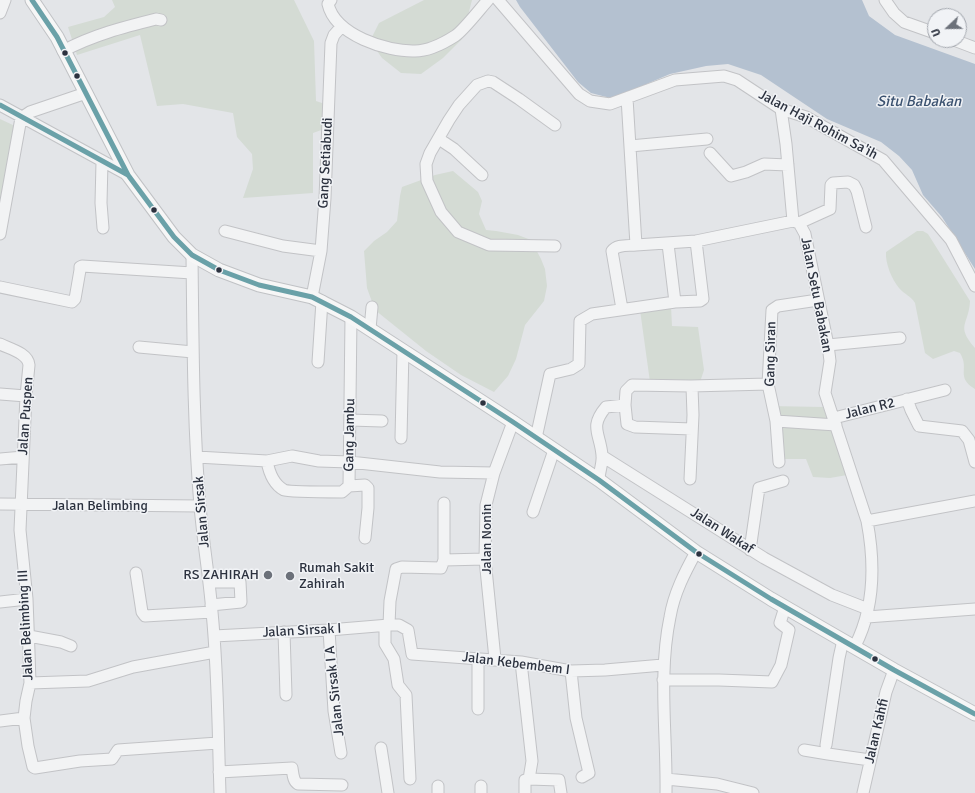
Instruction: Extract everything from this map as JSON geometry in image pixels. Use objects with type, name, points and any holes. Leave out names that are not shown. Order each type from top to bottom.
[{"type":"main road","points":[[32,0],[57,37],[128,176],[174,236],[192,255],[219,270],[253,282],[317,299],[351,317],[514,422],[538,429],[554,450],[599,478],[696,552],[784,607],[894,670],[975,714]]},
{"type":"street","points":[[0,13],[5,0]]},
{"type":"street","points":[[331,0],[328,4],[329,10],[340,28],[366,42],[397,51],[416,51],[436,46],[456,36],[488,0]]},
{"type":"street","name":"Jalan Haji Rohim Sa'ih","points":[[498,0],[579,94],[590,101],[610,104],[675,80],[724,76],[737,80],[781,109],[806,117],[883,160],[951,240],[975,286]]},
{"type":"street","points":[[885,0],[894,14],[904,22],[927,30]]},
{"type":"street","points":[[64,50],[82,41],[104,33],[156,19],[161,20]]},
{"type":"street","name":"Gang Setiabudi","points":[[318,362],[317,299],[325,190],[331,43],[334,35],[340,28]]},
{"type":"street","points":[[555,125],[492,82],[488,81],[477,84],[449,120],[430,153],[426,164],[427,181],[441,212],[458,232],[489,246],[555,246]]},
{"type":"street","points":[[0,234],[21,118],[30,112],[86,93]]},
{"type":"street","points":[[627,98],[636,245]]},
{"type":"street","points":[[0,105],[128,176]]},
{"type":"street","points":[[781,109],[796,222],[830,209],[831,186],[833,183],[848,182],[854,184],[857,191],[866,227]]},
{"type":"street","points":[[439,139],[454,149],[482,175]]},
{"type":"street","points":[[630,146],[707,139]]},
{"type":"street","points":[[710,153],[731,176],[746,172],[764,164],[788,165]]},
{"type":"street","points":[[102,162],[101,203],[103,228]]},
{"type":"street","name":"Jalan Setu Babakan","points":[[622,309],[612,251],[614,248],[696,241],[796,222],[805,234],[828,345],[830,361],[825,393],[867,520],[871,542],[872,592],[867,615],[861,634],[849,643],[838,658],[826,745]]},
{"type":"street","points":[[224,231],[283,246],[321,251]]},
{"type":"street","points":[[538,429],[550,374],[571,369],[579,364],[580,321],[592,314],[633,307],[700,300],[704,298],[696,241]]},
{"type":"street","points":[[668,244],[675,302]]},
{"type":"street","name":"Jalan Sirsak","points":[[192,255],[193,352],[197,457],[200,506],[214,636],[220,793]]},
{"type":"street","points":[[0,287],[72,302],[75,299],[80,267],[82,266],[192,273]]},
{"type":"street","name":"Gang Siran","points":[[779,462],[776,421],[768,384],[772,310],[778,306],[818,300]]},
{"type":"street","points":[[370,329],[372,307]]},
{"type":"street","name":"Gang Jambu","points":[[267,461],[269,472],[275,483],[285,490],[342,492],[348,486],[350,462],[351,317]]},
{"type":"street","points":[[828,345],[900,338]]},
{"type":"street","name":"Jalan Puspen","points":[[0,344],[27,358],[29,365],[26,396],[21,505]]},
{"type":"street","points":[[139,347],[193,352]]},
{"type":"street","points":[[401,438],[403,350]]},
{"type":"street","points":[[692,429],[635,427],[627,424],[625,405],[626,391],[632,385],[691,386],[768,384]]},
{"type":"street","points":[[690,479],[693,389],[691,386]]},
{"type":"street","name":"Jalan R2","points":[[835,421],[945,390]]},
{"type":"street","points":[[0,394],[26,396]]},
{"type":"street","points":[[907,400],[919,426],[962,431],[969,440],[975,462]]},
{"type":"street","points":[[599,478],[602,458],[596,428],[598,416],[606,407],[625,405]]},
{"type":"street","points":[[350,420],[382,421]]},
{"type":"street","points":[[776,421],[835,421]]},
{"type":"street","name":"Jalan Nonin","points":[[495,659],[485,559],[486,505],[494,473],[514,422]]},
{"type":"street","points":[[533,512],[536,499],[554,450]]},
{"type":"street","points":[[197,457],[267,461],[292,456],[319,461],[350,462],[440,472],[494,473]]},
{"type":"street","points":[[0,459],[24,457]]},
{"type":"street","name":"Jalan Wakaf","points":[[602,458],[750,550],[867,615]]},
{"type":"street","points":[[750,550],[759,488],[783,481]]},
{"type":"street","points":[[348,486],[365,485],[368,488],[365,538]]},
{"type":"street","points":[[867,520],[975,502]]},
{"type":"street","points":[[410,779],[406,695],[398,685],[394,660],[385,644],[387,625],[396,569],[402,567],[441,568],[444,560],[444,503]]},
{"type":"street","name":"Jalan Belimbing","points":[[0,504],[200,506]]},
{"type":"street","name":"Jalan Belimbing III","points":[[21,505],[20,530],[27,599],[30,683],[24,718],[33,767],[35,768],[80,761],[112,759],[118,750],[218,743]]},
{"type":"street","points":[[665,793],[666,779],[663,665],[670,616],[674,602],[683,574],[696,552]]},
{"type":"street","points":[[444,560],[485,559]]},
{"type":"street","points":[[136,573],[142,612],[145,616],[212,609],[241,602],[240,582],[209,582]]},
{"type":"street","points":[[0,602],[27,599]]},
{"type":"street","points":[[663,680],[772,682],[781,665],[789,630],[780,623],[784,607]]},
{"type":"street","points":[[867,615],[975,609]]},
{"type":"street","name":"Jalan Kebembem I","points":[[387,625],[399,625],[408,630],[412,654],[495,659],[570,671],[606,670],[663,665]]},
{"type":"street","name":"Jalan Sirsak I","points":[[214,636],[329,630],[387,625]]},
{"type":"street","name":"Jalan Sirsak I A","points":[[329,630],[334,711],[341,753]]},
{"type":"street","points":[[284,632],[286,695]]},
{"type":"street","points":[[29,636],[61,642],[71,646]]},
{"type":"street","points":[[30,683],[88,681],[133,667],[215,652]]},
{"type":"street","points":[[478,659],[478,709]]},
{"type":"street","points":[[521,662],[532,761],[529,779]]},
{"type":"street","name":"Jalan Kahfi","points":[[863,793],[886,692],[894,670]]},
{"type":"street","points":[[570,671],[576,718],[589,773],[582,776]]},
{"type":"street","points":[[0,721],[24,718]]},
{"type":"street","points":[[382,748],[388,793]]},
{"type":"street","points":[[804,750],[870,760]]},
{"type":"street","points":[[219,772],[292,768],[295,783],[342,785]]},
{"type":"street","points":[[525,793],[525,780],[529,779],[559,780],[561,793]]},
{"type":"street","points":[[666,779],[717,784],[753,793]]},
{"type":"shaded area","points":[[112,0],[294,0],[314,41],[316,101],[325,104],[324,129],[313,133],[313,193],[243,198],[253,169],[252,154],[237,137],[233,113],[183,104],[157,106],[140,35],[77,55],[68,27],[104,17],[115,7]]},
{"type":"shaded area","points":[[424,0],[472,0],[462,39],[443,58],[421,74],[401,73],[382,58],[370,41],[379,23]]},
{"type":"shaded area","points":[[0,119],[15,126],[0,202]]},
{"type":"shaded area","points":[[453,171],[478,192],[482,201],[479,214],[486,230],[518,235],[531,240],[545,269],[547,286],[544,301],[525,325],[516,359],[508,376],[494,392],[461,375],[426,351],[375,310],[367,288],[364,251],[374,241],[387,232],[397,221],[402,187],[435,175]]},
{"type":"shaded area","points":[[917,231],[923,231],[928,234],[970,301],[964,329],[975,348],[975,389],[969,385],[964,377],[964,364],[960,353],[954,351],[933,359],[925,353],[915,303],[899,288],[890,271],[886,252]]},
{"type":"shaded area","points":[[671,306],[672,326],[698,327],[704,370],[700,382],[650,382],[640,310]]},
{"type":"shaded area","points":[[770,406],[823,407],[847,475],[830,478],[813,477],[806,459],[776,459]]},
{"type":"water","name":"Situ Babakan","points":[[516,0],[862,0],[869,16],[895,35],[927,47],[927,48],[931,48],[975,64],[975,269],[942,217],[923,195],[912,170],[899,156],[881,142],[827,119],[761,75],[728,64],[706,66],[670,74],[635,89],[626,98],[618,100],[591,93],[578,82]]},
{"type":"transit line","points":[[32,0],[57,37],[128,175],[174,237],[192,255],[219,270],[259,285],[312,297],[351,317],[513,422],[599,480],[696,552],[771,599],[894,670],[975,714]]},
{"type":"transit line","points":[[0,105],[128,175]]},
{"type":"place","name":"RS ZAHIRAH","points":[[268,575]]},
{"type":"place","name":"Rumah Sakit Zahirah","points":[[290,576]]}]
